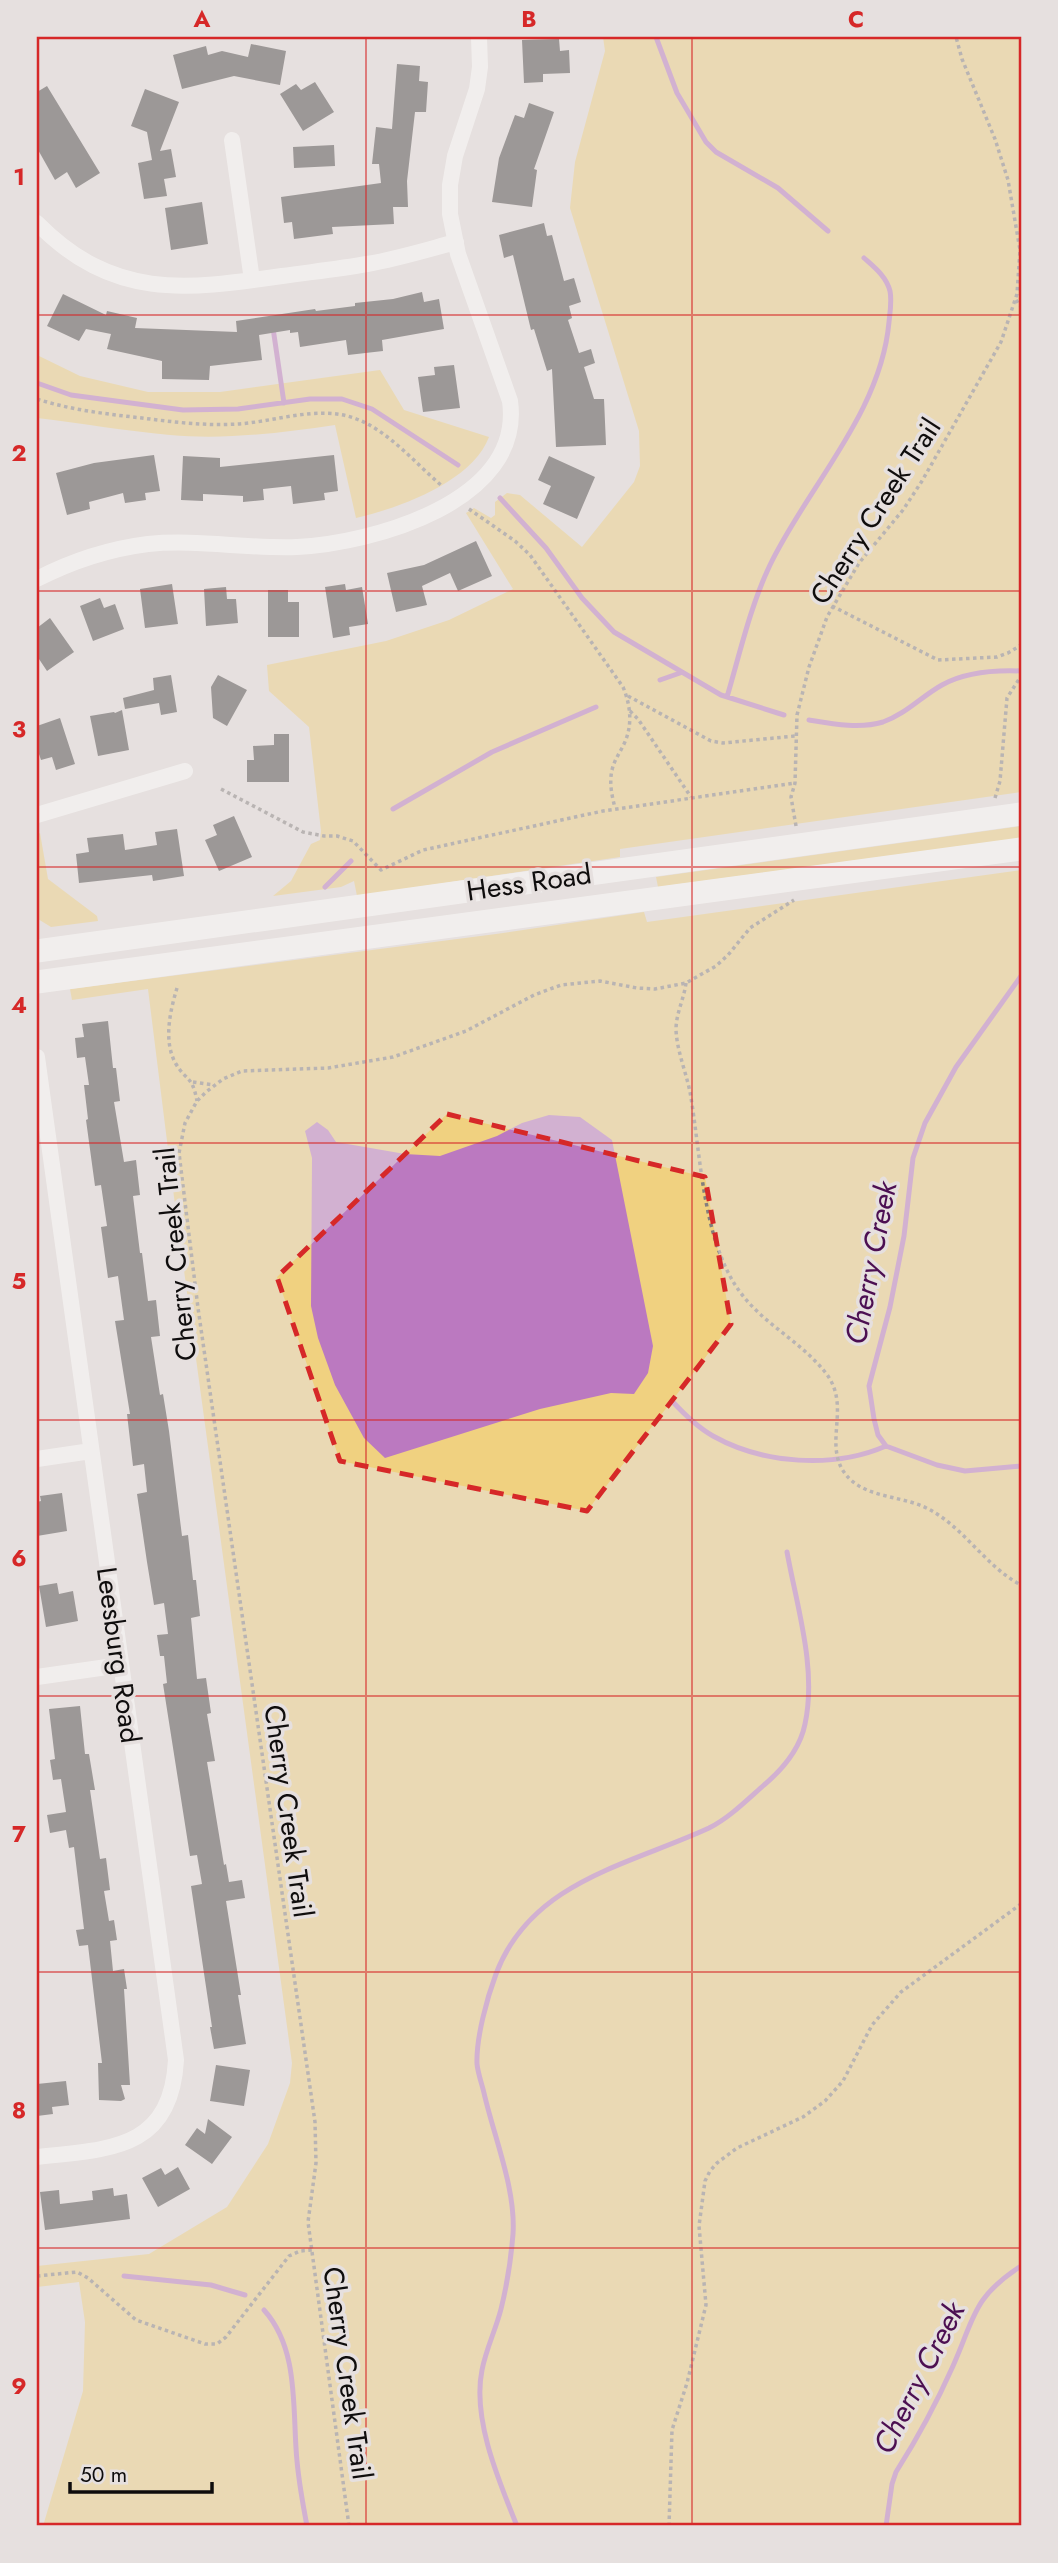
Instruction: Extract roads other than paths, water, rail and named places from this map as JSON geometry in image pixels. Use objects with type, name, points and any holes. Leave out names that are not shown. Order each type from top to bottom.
[{"type":"main road","name":"Hess Road","points":[[37,951],[1021,814]]},
{"type":"main road","name":"Hess Road","points":[[37,982],[1021,849]]},
{"type":"street","points":[[37,579],[90,556],[147,544],[294,547],[351,540],[385,531],[423,516],[475,486],[487,475],[502,454],[510,430],[511,409],[456,242],[450,206],[451,177],[457,146],[477,89],[480,66],[479,37]]},
{"type":"street","points":[[232,140],[252,280]]},
{"type":"street","points":[[37,223],[84,261],[132,280],[175,287],[252,280],[367,264],[456,242]]},
{"type":"street","points":[[37,815],[185,771]]},
{"type":"street","name":"Leesburg Road","points":[[37,1057],[42,1136],[91,1451],[175,2045],[174,2084],[160,2115],[144,2132],[127,2144],[107,2150],[37,2157]]},
{"type":"street","points":[[37,1459],[91,1451]]},
{"type":"street","points":[[37,1677],[121,1665]]},
{"type":"waterway","points":[[656,37],[677,93],[706,142],[716,152],[778,188],[828,231]]},
{"type":"waterway","points":[[727,697],[751,614],[770,565],[858,418],[883,355],[889,322],[890,291],[883,276],[864,258]]},
{"type":"waterway","points":[[273,328],[284,403]]},
{"type":"waterway","points":[[37,383],[71,395],[183,410],[238,409],[310,399],[342,399],[372,409],[458,465]]},
{"type":"waterway","points":[[500,498],[546,548],[582,598],[614,632],[721,695],[784,715]]},
{"type":"waterway","points":[[809,720],[846,725],[883,722],[935,689],[961,677],[1021,671]]},
{"type":"waterway","points":[[660,680],[680,673]]},
{"type":"waterway","points":[[393,809],[492,752],[596,707]]},
{"type":"waterway","points":[[325,887],[351,861]]},
{"type":"waterway","name":"Cherry Creek","points":[[1021,976],[956,1067],[925,1123],[913,1158],[904,1236],[890,1307],[869,1386],[878,1435],[886,1446],[937,1465],[965,1471],[1021,1466]]},
{"type":"waterway","points":[[672,1401],[691,1420],[713,1436],[754,1453],[776,1458],[844,1458],[886,1446]]},
{"type":"waterway","points":[[517,2526],[489,2450],[481,2409],[482,2370],[503,2300],[513,2234],[508,2181],[477,2064],[478,2042],[486,2006],[496,1974],[512,1943],[533,1917],[586,1880],[716,1824],[771,1779],[790,1758],[803,1733],[809,1682],[804,1638],[787,1552]]},
{"type":"waterway","name":"Cherry Creek","points":[[886,2526],[896,2472],[940,2393],[971,2321],[993,2288],[1021,2266]]},
{"type":"waterway","points":[[124,2276],[211,2285],[245,2295]]},
{"type":"waterway","points":[[264,2310],[276,2326],[289,2362],[298,2469],[307,2526]]}]
